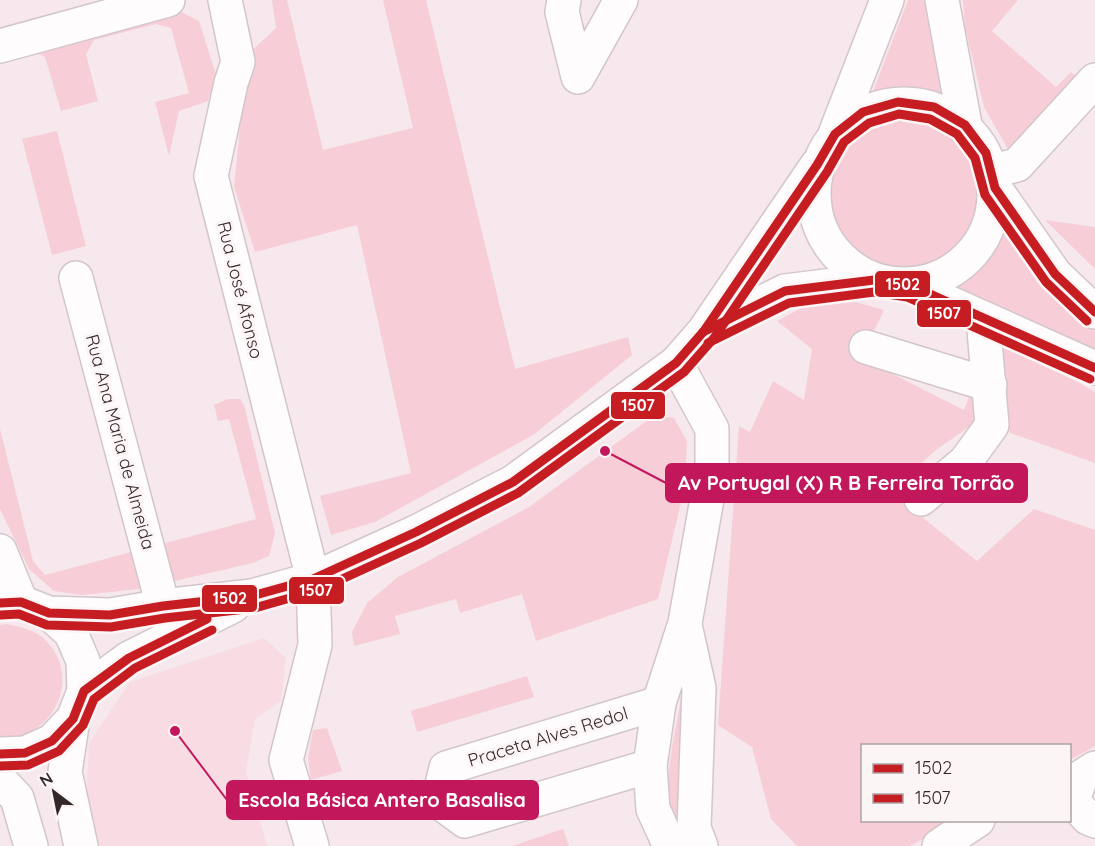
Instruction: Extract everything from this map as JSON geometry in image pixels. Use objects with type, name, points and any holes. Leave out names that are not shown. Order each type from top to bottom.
[{"type":"street","points":[[0,46],[168,0]]},
{"type":"street","name":"Rua José Afonso","points":[[225,0],[237,62],[211,176],[313,579],[315,645],[286,759],[312,846]]},
{"type":"street","points":[[564,0],[562,12],[578,77],[621,0]]},
{"type":"street","points":[[23,606],[110,615],[163,606],[252,596],[313,579],[416,532],[513,482],[676,363],[704,331],[817,165],[835,134],[887,0]]},
{"type":"street","points":[[942,0],[964,125]]},
{"type":"street","points":[[993,180],[1017,165],[1089,95]]},
{"type":"street","points":[[835,134],[863,112],[898,102],[934,107],[964,125],[986,153],[993,180],[990,223],[972,254],[944,276],[910,285]]},
{"type":"street","points":[[817,165],[812,200],[822,234],[843,263],[874,280]]},
{"type":"street","points":[[993,180],[1055,274],[1095,312]]},
{"type":"street","name":"Rua Ana Maria de Almeida","points":[[76,278],[163,606]]},
{"type":"street","points":[[704,331],[785,291],[874,280],[910,285],[1095,368]]},
{"type":"street","points":[[921,499],[966,461],[992,426],[983,318]]},
{"type":"street","points":[[866,347],[990,385]]},
{"type":"street","points":[[670,846],[653,809],[650,766],[659,703],[685,623],[712,471],[712,429],[676,363]]},
{"type":"street","points":[[0,551],[23,606],[71,633],[83,661],[79,705],[65,772],[81,846]]},
{"type":"street","points":[[0,754],[25,753],[52,741],[79,705],[129,658],[252,596]]},
{"type":"street","points":[[685,623],[699,688],[694,828],[701,846]]},
{"type":"street","name":"Praceta Alves Redol","points":[[650,766],[465,821],[438,801],[446,768],[659,703]]},
{"type":"street","points":[[1079,808],[1081,777],[1095,768]]},
{"type":"street","points":[[0,780],[17,798],[31,846]]},
{"type":"street","points":[[939,846],[975,822]]},
{"type":"shaded area","points":[[272,0],[287,0],[323,150],[413,128],[383,0],[426,0],[515,369],[628,337],[632,355],[533,435],[375,522],[331,535],[320,496],[411,473],[357,225],[255,252],[234,187],[247,55],[276,28]]},
{"type":"shaded area","points":[[908,0],[935,0],[949,100],[932,92],[898,86],[872,94]]},
{"type":"shaded area","points":[[963,0],[1018,0],[992,31],[1056,87],[1071,72],[1084,84],[1013,158],[984,107],[965,27]]},
{"type":"shaded area","points":[[181,12],[199,21],[216,75],[208,101],[179,111],[169,156],[155,102],[189,93],[171,28],[156,24],[94,40],[86,54],[98,101],[61,111],[45,57],[33,51],[0,56]]},
{"type":"shaded area","points":[[904,113],[934,119],[959,136],[976,161],[982,191],[976,221],[959,246],[934,263],[904,269],[874,263],[849,246],[832,221],[826,191],[832,161],[849,136],[874,119]]},
{"type":"shaded area","points":[[57,131],[86,246],[52,255],[22,139]]},
{"type":"shaded area","points":[[1046,221],[1095,227],[1095,269]]},
{"type":"shaded area","points":[[1003,226],[1075,314],[1095,331],[1095,357],[953,285],[980,271],[998,242]]},
{"type":"shaded area","points":[[856,302],[884,310],[861,358],[964,410],[971,392],[980,413],[976,422],[936,450],[894,488],[897,497],[977,561],[1034,509],[1095,530],[1095,746],[1071,759],[1071,744],[861,744],[861,822],[956,822],[910,846],[797,846],[771,819],[752,747],[718,725],[739,426],[750,432],[773,381],[804,400],[812,349],[777,321],[807,305]]},
{"type":"shaded area","points":[[1006,348],[1095,392],[1095,463],[1010,433],[996,351]]},
{"type":"shaded area","points":[[228,399],[240,399],[244,405],[275,533],[269,556],[253,563],[140,589],[82,595],[54,591],[29,569],[0,509],[0,429],[33,561],[45,575],[256,519],[229,419],[218,421],[214,405]]},
{"type":"shaded area","points":[[655,415],[674,418],[687,441],[685,486],[658,599],[536,641],[522,594],[460,613],[456,599],[395,616],[400,634],[354,646],[352,632],[367,603],[398,577],[529,507]]},
{"type":"shaded area","points":[[7,624],[30,630],[42,637],[55,652],[61,669],[62,686],[58,702],[49,717],[36,728],[19,735],[0,737],[0,625]]},
{"type":"shaded area","points":[[264,638],[286,658],[281,701],[255,719],[246,771],[267,846],[97,846],[86,802],[89,743],[130,682]]},
{"type":"shaded area","points":[[527,676],[534,697],[417,732],[411,711]]},
{"type":"shaded area","points":[[685,678],[682,846],[665,800]]},
{"type":"shaded area","points":[[327,728],[342,771],[311,780],[308,758],[313,730]]},
{"type":"shaded area","points":[[414,779],[423,813],[399,819],[391,785]]},
{"type":"shaded area","points":[[563,829],[569,846],[512,846]]},
{"type":"transit line","name":"1502","points":[[0,603],[21,602],[49,613],[110,615],[163,606],[252,596],[313,579],[416,532],[513,482],[676,363],[704,331],[817,165],[835,134],[863,112],[898,102],[934,107],[965,125],[986,153],[995,188],[1055,274],[1095,312]]},
{"type":"transit line","name":"1507","points":[[1,615],[19,614],[47,625],[111,627],[165,618],[255,608],[318,590],[421,543],[518,493],[684,372],[714,338],[827,172],[844,142],[869,123],[899,114],[930,119],[957,134],[975,158],[985,195],[1046,282],[1087,321]]},
{"type":"transit line","name":"1502","points":[[703,332],[785,291],[874,280],[910,285],[1095,368]]},
{"type":"transit line","name":"1507","points":[[708,343],[789,303],[874,292],[907,297],[1090,379]]},
{"type":"transit line","name":"1502","points":[[0,754],[25,753],[52,741],[73,719],[84,691],[129,658],[207,619]]},
{"type":"transit line","name":"1507","points":[[0,766],[28,765],[59,751],[83,725],[94,699],[135,668],[212,630]]},
{"type":"place","name":"Av Portugal (X) R B Ferreira Torrão","points":[[605,451]]},
{"type":"place","name":"Escola Básica Antero Basalisa","points":[[175,731]]}]
